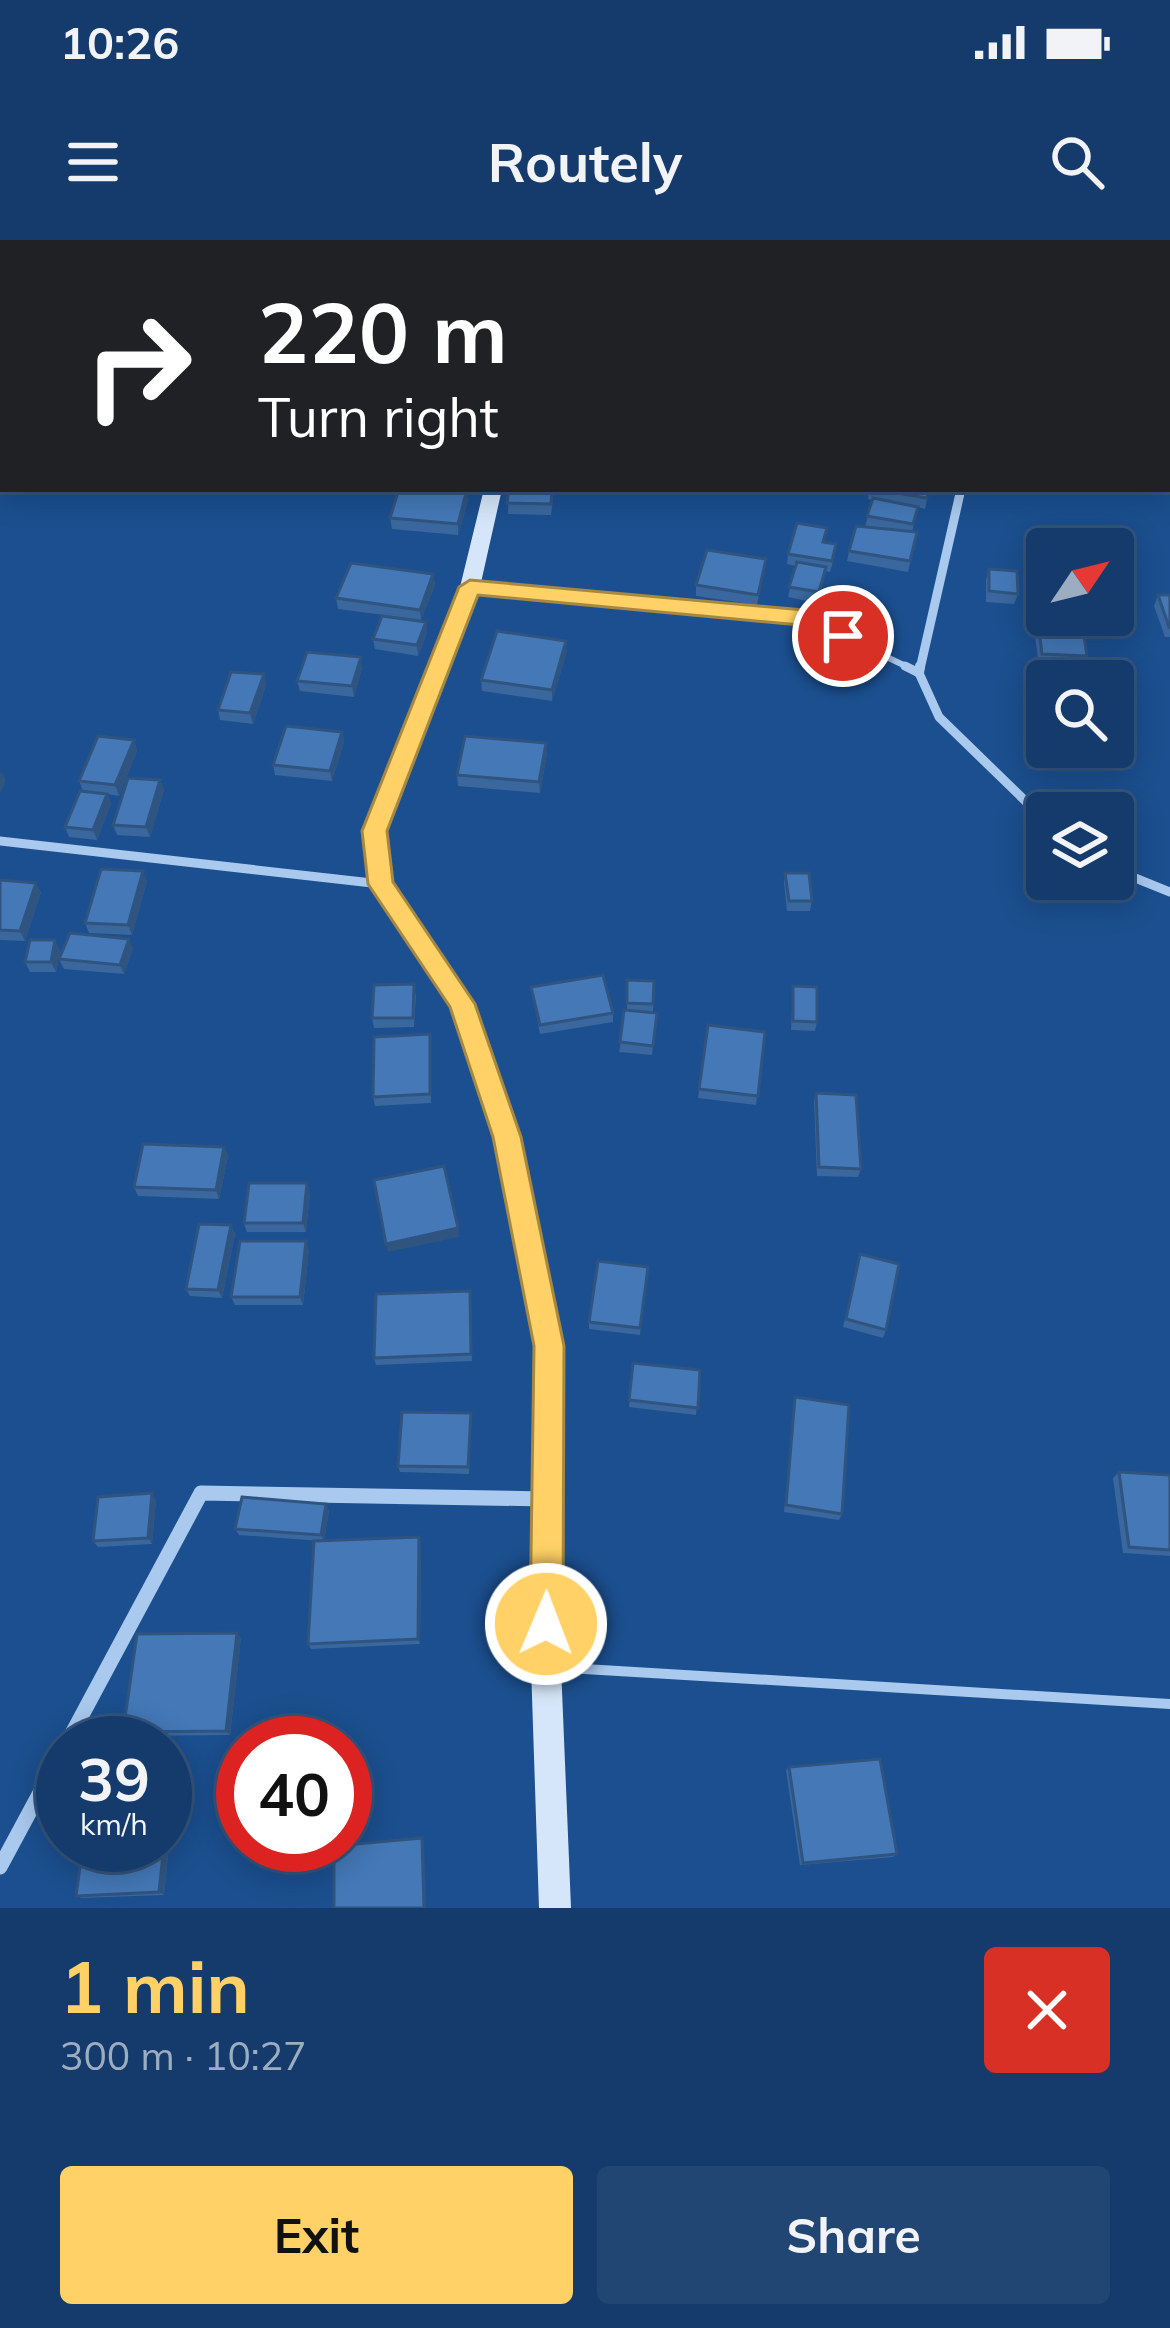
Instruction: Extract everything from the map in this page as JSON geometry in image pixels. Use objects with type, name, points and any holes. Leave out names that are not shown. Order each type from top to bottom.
[{"type":"street","points":[[492,492],[470,587],[375,831],[381,884],[462,1004],[507,1137],[549,1346],[546,1666],[555,1908]]},
{"type":"street","points":[[919,674],[960,492]]},
{"type":"street","points":[[81,1716],[201,1492],[548,1499]]},
{"type":"street","points":[[0,1868],[36,1800]]},
{"type":"lane","points":[[470,587],[804,618],[919,674],[939,717],[1026,802]]},
{"type":"lane","points":[[0,841],[381,884]]},
{"type":"lane","points":[[1134,877],[1170,892]]},
{"type":"lane","points":[[546,1666],[1170,1704]]},
{"type":"building","points":[[398,492],[466,492],[458,524],[390,518]]},
{"type":"building","points":[[509,492],[552,492],[551,504],[507,503]]},
{"type":"building","points":[[891,492],[928,492],[927,498]]},
{"type":"building","points":[[873,498],[918,507],[913,524],[867,516]]},
{"type":"building","points":[[797,523],[827,528],[823,542],[836,544],[832,561],[788,554]]},
{"type":"building","points":[[856,526],[917,532],[910,561],[849,551]]},
{"type":"building","points":[[707,550],[766,559],[758,595],[696,585]]},
{"type":"building","points":[[797,562],[826,567],[819,592],[789,587]]},
{"type":"building","points":[[351,563],[433,574],[420,610],[336,598]]},
{"type":"building","points":[[989,569],[1017,571],[1018,594],[989,591]]},
{"type":"building","points":[[1158,595],[1170,595],[1169,627]]},
{"type":"building","points":[[382,616],[426,622],[417,645],[373,639]]},
{"type":"building","points":[[497,631],[566,641],[552,690],[481,680]]},
{"type":"building","points":[[1040,636],[1084,636],[1087,656],[1042,654]]},
{"type":"building","points":[[307,652],[361,657],[352,686],[297,681]]},
{"type":"building","points":[[231,672],[264,674],[250,713],[218,710]]},
{"type":"building","points":[[286,726],[342,732],[330,771],[273,765]]},
{"type":"building","points":[[98,736],[134,740],[115,785],[79,781]]},
{"type":"building","points":[[465,736],[546,743],[539,782],[457,775]]},
{"type":"building","points":[[128,778],[160,780],[146,827],[113,825]]},
{"type":"building","points":[[80,791],[107,794],[93,830],[65,827]]},
{"type":"building","points":[[101,869],[143,871],[128,925],[85,923]]},
{"type":"building","points":[[785,873],[809,873],[812,901],[789,901]]},
{"type":"building","points":[[0,880],[36,883],[20,931],[0,930]]},
{"type":"building","points":[[70,933],[129,939],[120,965],[59,959]]},
{"type":"building","points":[[30,940],[55,940],[51,962],[25,962]]},
{"type":"building","points":[[603,975],[613,1013],[540,1025],[531,987]]},
{"type":"building","points":[[627,980],[654,981],[653,1004],[627,1003]]},
{"type":"building","points":[[414,984],[413,1018],[372,1018],[374,985]]},
{"type":"building","points":[[793,986],[817,987],[817,1022],[793,1021]]},
{"type":"building","points":[[624,1010],[657,1013],[653,1046],[620,1042]]},
{"type":"building","points":[[708,1025],[765,1032],[758,1096],[699,1089]]},
{"type":"building","points":[[430,1034],[430,1094],[373,1097],[374,1037]]},
{"type":"building","points":[[816,1093],[856,1095],[861,1169],[819,1167]]},
{"type":"building","points":[[143,1144],[224,1147],[216,1190],[134,1187]]},
{"type":"building","points":[[444,1166],[458,1228],[386,1244],[374,1180]]},
{"type":"building","points":[[249,1183],[307,1183],[303,1223],[244,1223]]},
{"type":"building","points":[[199,1224],[231,1225],[218,1290],[186,1289]]},
{"type":"building","points":[[240,1241],[306,1241],[300,1297],[231,1297]]},
{"type":"building","points":[[860,1254],[899,1264],[886,1330],[846,1319]]},
{"type":"building","points":[[598,1261],[648,1267],[640,1328],[589,1322]]},
{"type":"building","points":[[470,1291],[471,1354],[374,1358],[376,1294]]},
{"type":"building","points":[[633,1363],[700,1370],[698,1408],[629,1400]]},
{"type":"building","points":[[795,1397],[849,1405],[842,1514],[786,1505]]},
{"type":"building","points":[[402,1412],[471,1413],[468,1467],[398,1466]]},
{"type":"building","points":[[1119,1472],[1170,1475],[1170,1550],[1129,1547]]},
{"type":"building","points":[[152,1493],[148,1538],[93,1541],[98,1497]]},
{"type":"building","points":[[242,1497],[326,1504],[321,1535],[235,1529]]},
{"type":"building","points":[[419,1537],[418,1639],[308,1644],[314,1541]]},
{"type":"building","points":[[237,1633],[228,1716],[216,1716],[216,1731],[192,1731],[192,1716],[125,1716],[137,1634]]},
{"type":"building","points":[[880,1759],[897,1854],[803,1863],[789,1767]]},
{"type":"building","points":[[422,1838],[424,1908],[334,1908],[334,1872],[372,1872],[372,1843]]},
{"type":"building","points":[[79,1872],[161,1872],[159,1892],[76,1896]]},
{"type":"route","points":[[546,1624],[549,1346],[507,1137],[462,1004],[381,884],[375,831],[470,587],[804,618],[843,636]]}]
